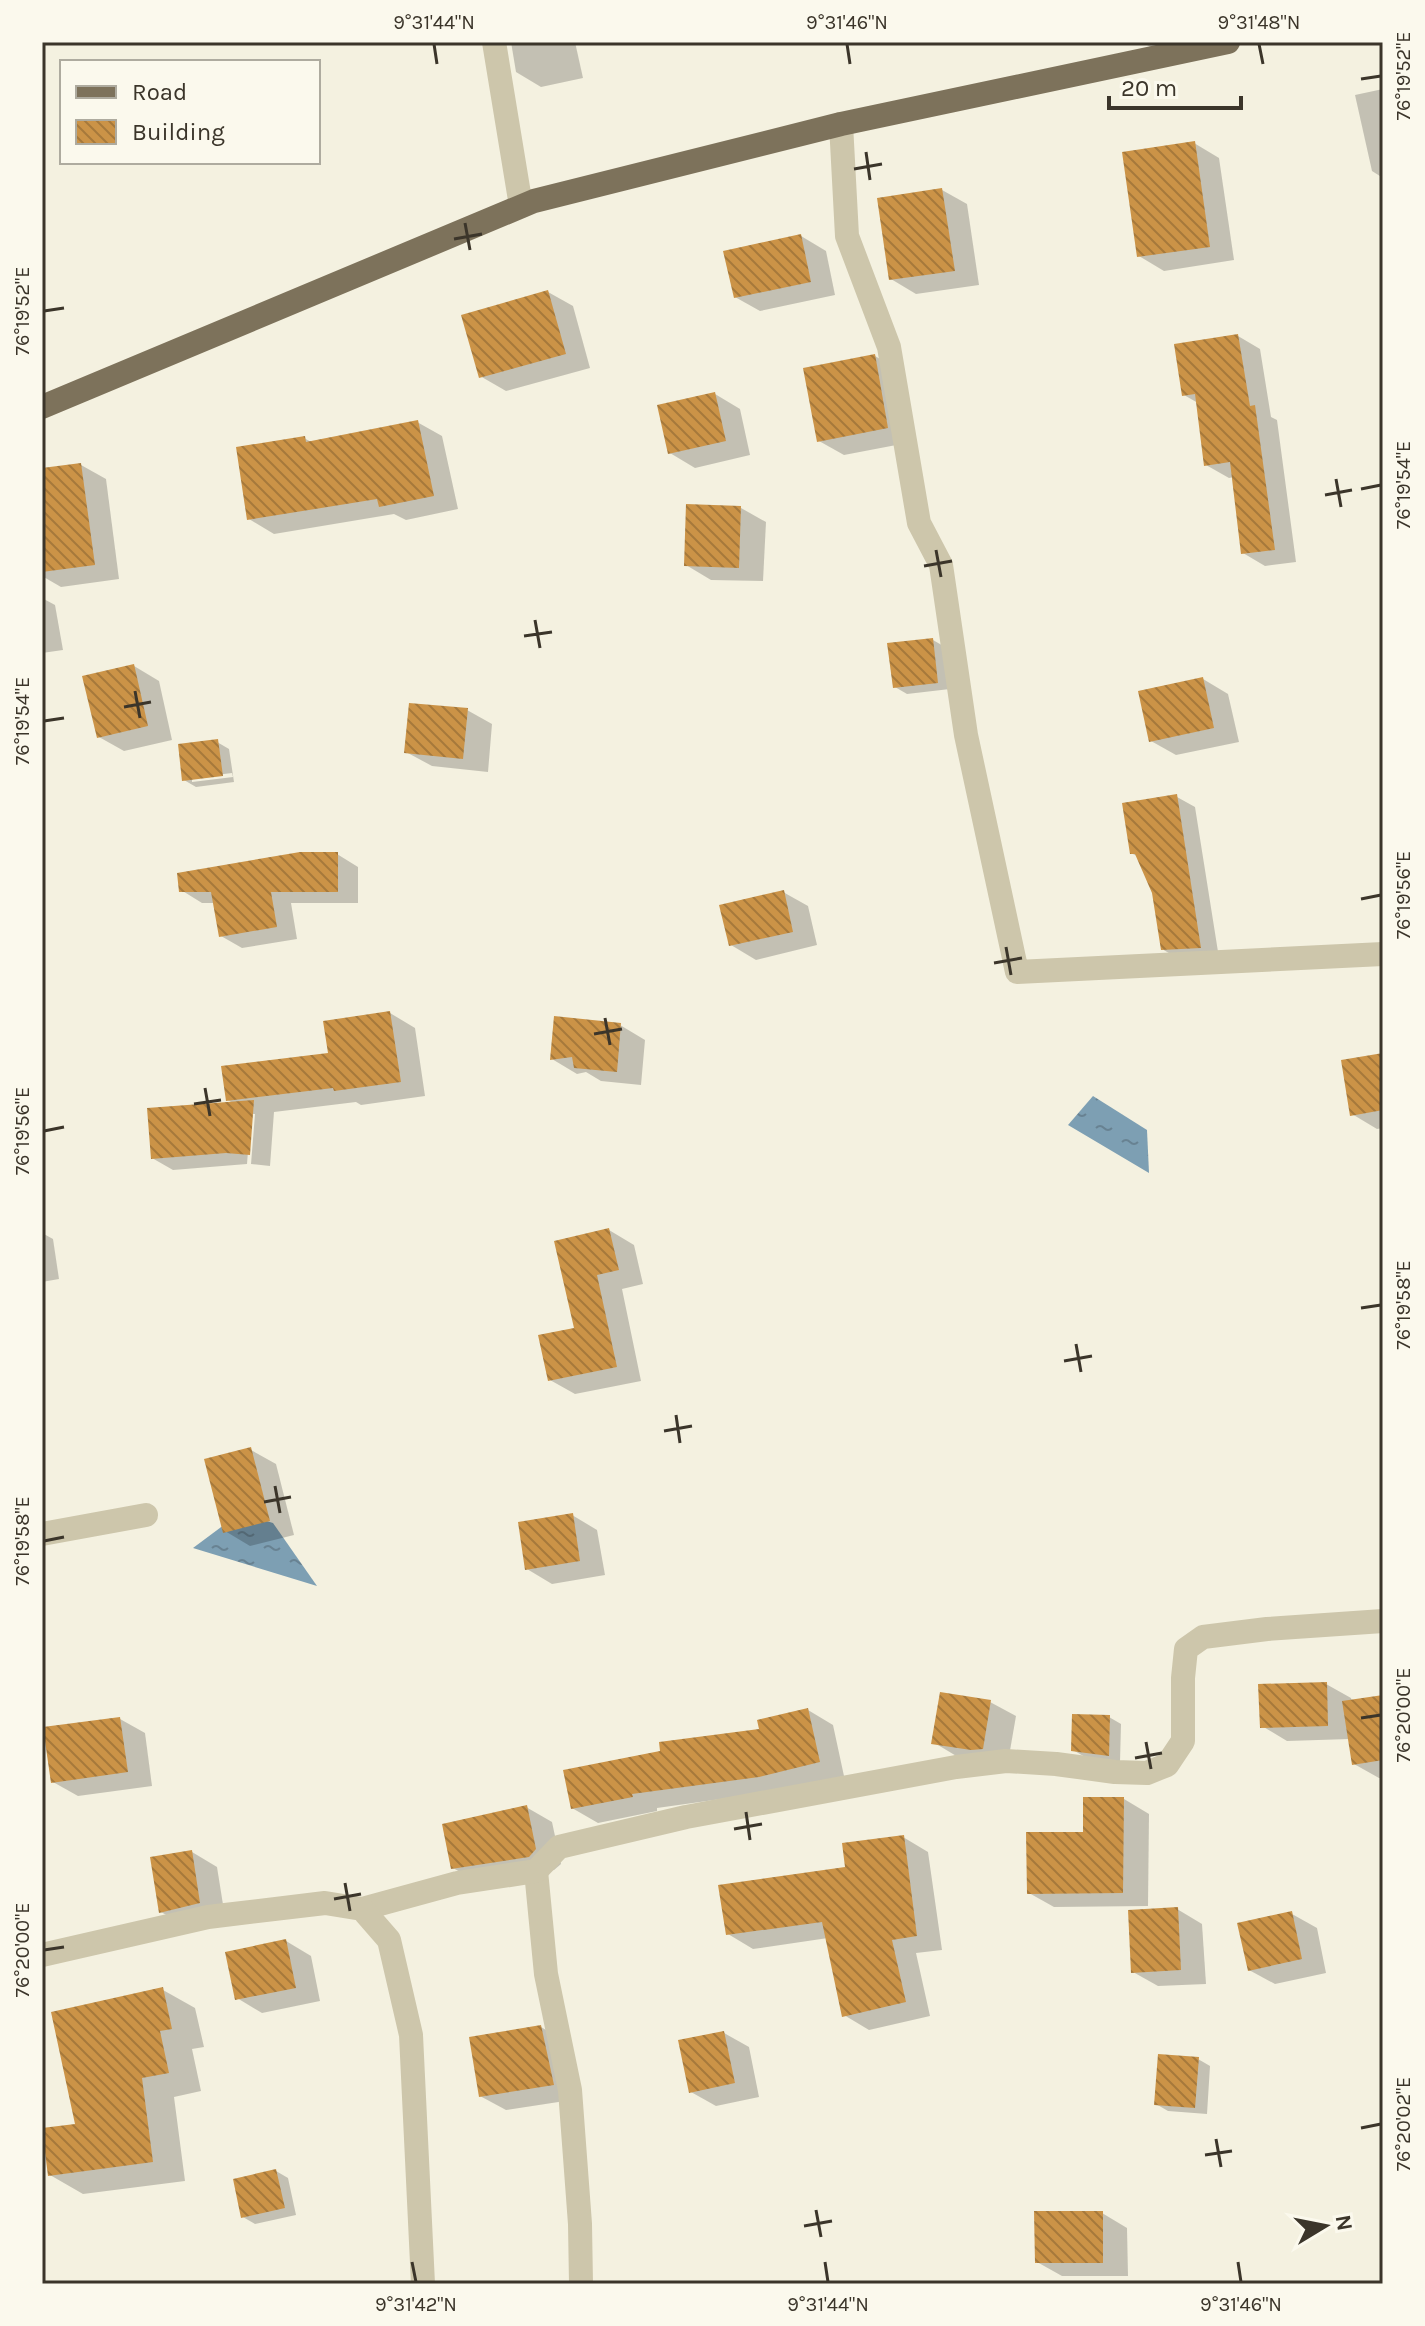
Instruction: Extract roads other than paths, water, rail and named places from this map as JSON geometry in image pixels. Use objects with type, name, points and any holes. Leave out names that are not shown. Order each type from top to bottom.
[{"type":"main road","points":[[42,407],[521,206],[841,124],[1228,42]]},
{"type":"street","points":[[494,42],[521,206]]},
{"type":"street","points":[[841,124],[847,236],[889,347],[919,523],[941,565],[966,735],[1017,972],[1383,954]]},
{"type":"street","points":[[42,1534],[146,1515]]},
{"type":"street","points":[[42,1955],[208,1917],[325,1903],[362,1909],[457,1883],[536,1871],[559,1847],[686,1817],[956,1767],[1006,1761],[1147,1773],[1167,1765],[1183,1741],[1186,1649],[1203,1637],[1383,1621]]},
{"type":"street","points":[[536,1871],[546,1974],[570,2090],[581,2284]]},
{"type":"street","points":[[362,1909],[389,1940],[411,2035],[423,2284]]},
{"type":"water","points":[[1093,1096],[1147,1130],[1149,1173],[1068,1125]]},
{"type":"water","points":[[240,1513],[273,1523],[317,1586],[193,1548]]}]
